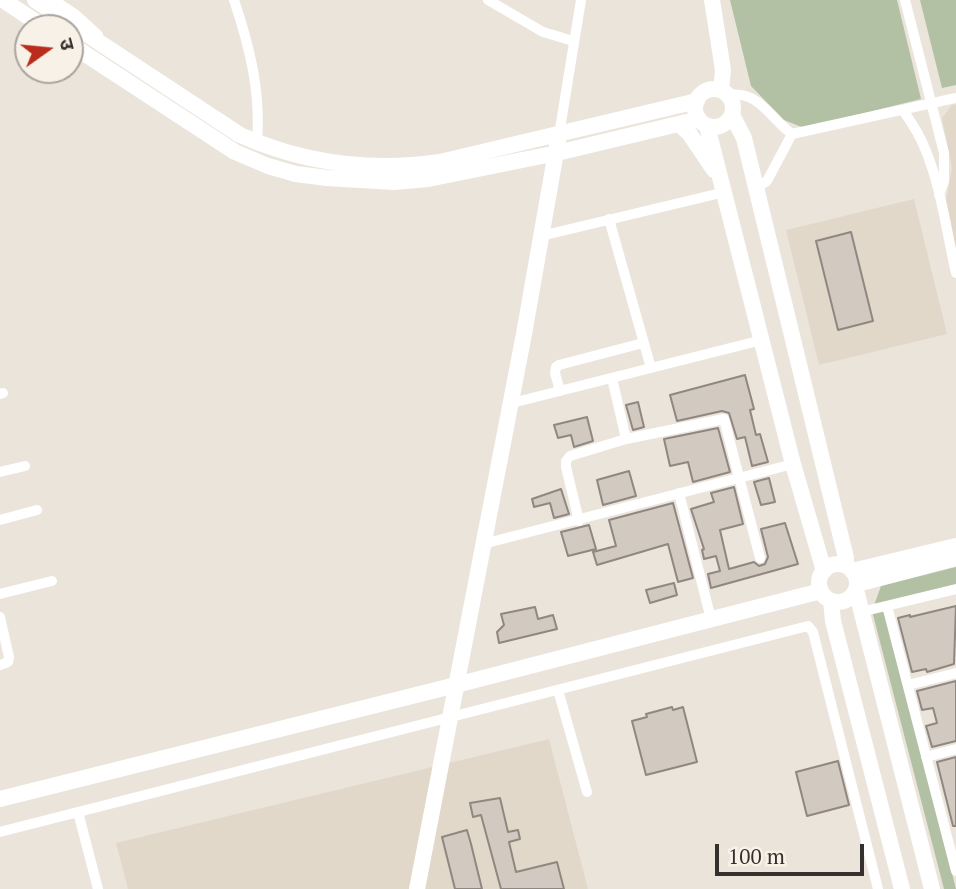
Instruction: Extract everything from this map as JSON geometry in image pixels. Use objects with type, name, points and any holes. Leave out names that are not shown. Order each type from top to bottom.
[{"type":"main road","points":[[3,0],[24,14]]},
{"type":"main road","points":[[35,0],[240,135],[270,148],[340,164],[373,168],[440,162],[697,101]]},
{"type":"main road","points":[[84,55],[234,152],[268,166],[296,174],[360,181],[412,182],[557,153],[678,124],[703,122],[719,126],[729,120],[733,104],[725,92],[712,0]]},
{"type":"main road","points":[[725,92],[716,89],[704,92],[697,101],[696,113],[703,122],[723,188],[795,470],[824,571]]},
{"type":"main road","points":[[732,115],[744,138],[823,468],[932,889]]},
{"type":"main road","points":[[678,124],[695,142],[723,188]]},
{"type":"main road","points":[[417,889],[559,135]]},
{"type":"main road","points":[[795,470],[823,468]]},
{"type":"main road","points":[[853,578],[956,546]]},
{"type":"main road","points":[[902,889],[833,621],[826,596],[819,584],[824,571],[831,566],[853,578],[956,558]]},
{"type":"main road","points":[[0,799],[711,619],[826,596],[846,601],[853,578]]},
{"type":"street","points":[[54,0],[93,29],[107,48]]},
{"type":"street","points":[[234,0],[253,62],[259,121],[257,142]]},
{"type":"street","points":[[488,0],[543,32],[573,41]]},
{"type":"street","points":[[559,135],[581,0]]},
{"type":"street","points":[[905,0],[945,160],[944,181],[939,195]]},
{"type":"street","points":[[725,92],[749,95],[792,134]]},
{"type":"street","points":[[756,188],[767,181],[792,134],[956,97]]},
{"type":"street","points":[[903,110],[922,143],[939,195],[956,273]]},
{"type":"street","points":[[541,236],[723,188]]},
{"type":"street","points":[[609,219],[651,368]]},
{"type":"street","points":[[509,404],[762,340]]},
{"type":"street","points":[[560,391],[556,367],[643,343]]},
{"type":"street","points":[[612,378],[626,439]]},
{"type":"street","points":[[579,521],[566,461],[578,453],[626,439],[724,419],[760,558]]},
{"type":"street","points":[[0,472],[25,466]]},
{"type":"street","points":[[483,544],[739,477],[795,470]]},
{"type":"street","points":[[679,493],[711,619]]},
{"type":"street","points":[[0,520],[37,510]]},
{"type":"street","points":[[0,594],[52,581]]},
{"type":"street","points":[[861,612],[956,589]]},
{"type":"street","points":[[887,606],[956,872]]},
{"type":"street","points":[[0,617],[9,657],[8,662],[0,666]]},
{"type":"street","points":[[0,832],[808,626],[813,632],[878,889]]},
{"type":"street","points":[[908,685],[956,673]]},
{"type":"street","points":[[558,690],[587,792]]},
{"type":"street","points":[[926,757],[956,749]]},
{"type":"street","points":[[78,813],[98,889]]},
{"type":"shaded area","points":[[956,104],[956,250],[945,206],[952,168],[942,118],[952,105]]},
{"type":"shaded area","points":[[914,199],[947,334],[819,365],[786,230]]},
{"type":"shaded area","points":[[549,739],[588,889],[128,889],[116,843]]},
{"type":"green space","points":[[730,0],[897,0],[921,99],[804,128],[784,120],[751,86]]},
{"type":"green space","points":[[920,0],[956,0],[956,85],[942,88]]},
{"type":"green space","points":[[956,567],[956,587],[884,606],[956,889],[944,889],[872,611],[881,586]]},
{"type":"building","points":[[851,232],[873,321],[838,330],[816,241]]},
{"type":"building","points":[[745,375],[754,409],[750,410],[756,435],[760,434],[768,462],[752,466],[745,437],[737,439],[729,413],[722,411],[677,421],[670,395]]},
{"type":"building","points":[[638,402],[644,427],[633,430],[626,405]]},
{"type":"building","points":[[587,417],[593,441],[574,447],[571,435],[558,438],[554,425]]},
{"type":"building","points":[[718,428],[730,472],[693,482],[688,462],[670,466],[664,439]]},
{"type":"building","points":[[629,471],[636,496],[603,505],[597,480]]},
{"type":"building","points":[[769,478],[775,502],[761,505],[754,482]]},
{"type":"building","points":[[734,487],[743,524],[720,530],[729,569],[754,562],[759,566],[765,564],[768,557],[761,529],[785,523],[798,564],[711,588],[708,574],[720,571],[716,556],[704,559],[704,549],[691,509],[714,502],[711,493]]},
{"type":"building","points":[[561,489],[569,514],[554,518],[550,503],[534,507],[532,499]]},
{"type":"building","points":[[673,503],[693,578],[678,582],[668,544],[597,565],[593,552],[616,546],[609,520]]},
{"type":"building","points":[[589,525],[596,549],[568,556],[561,532]]},
{"type":"building","points":[[674,583],[677,595],[650,603],[646,590]]},
{"type":"building","points":[[956,606],[954,664],[927,672],[926,669],[912,672],[898,618]]},
{"type":"building","points":[[535,607],[538,619],[553,615],[557,629],[499,643],[497,632],[504,625],[501,614]]},
{"type":"building","points":[[956,681],[956,741],[932,747],[926,726],[937,723],[933,708],[922,710],[917,691]]},
{"type":"building","points":[[672,707],[673,710],[683,707],[697,762],[646,775],[632,721]]},
{"type":"building","points":[[956,757],[956,826],[953,826],[937,762]]},
{"type":"building","points":[[838,761],[849,805],[807,816],[796,772]]},
{"type":"building","points":[[500,798],[508,832],[518,830],[520,839],[509,842],[516,872],[557,862],[564,889],[501,889],[481,815],[473,817],[470,803]]},
{"type":"building","points":[[467,830],[482,889],[455,889],[442,837]]}]
